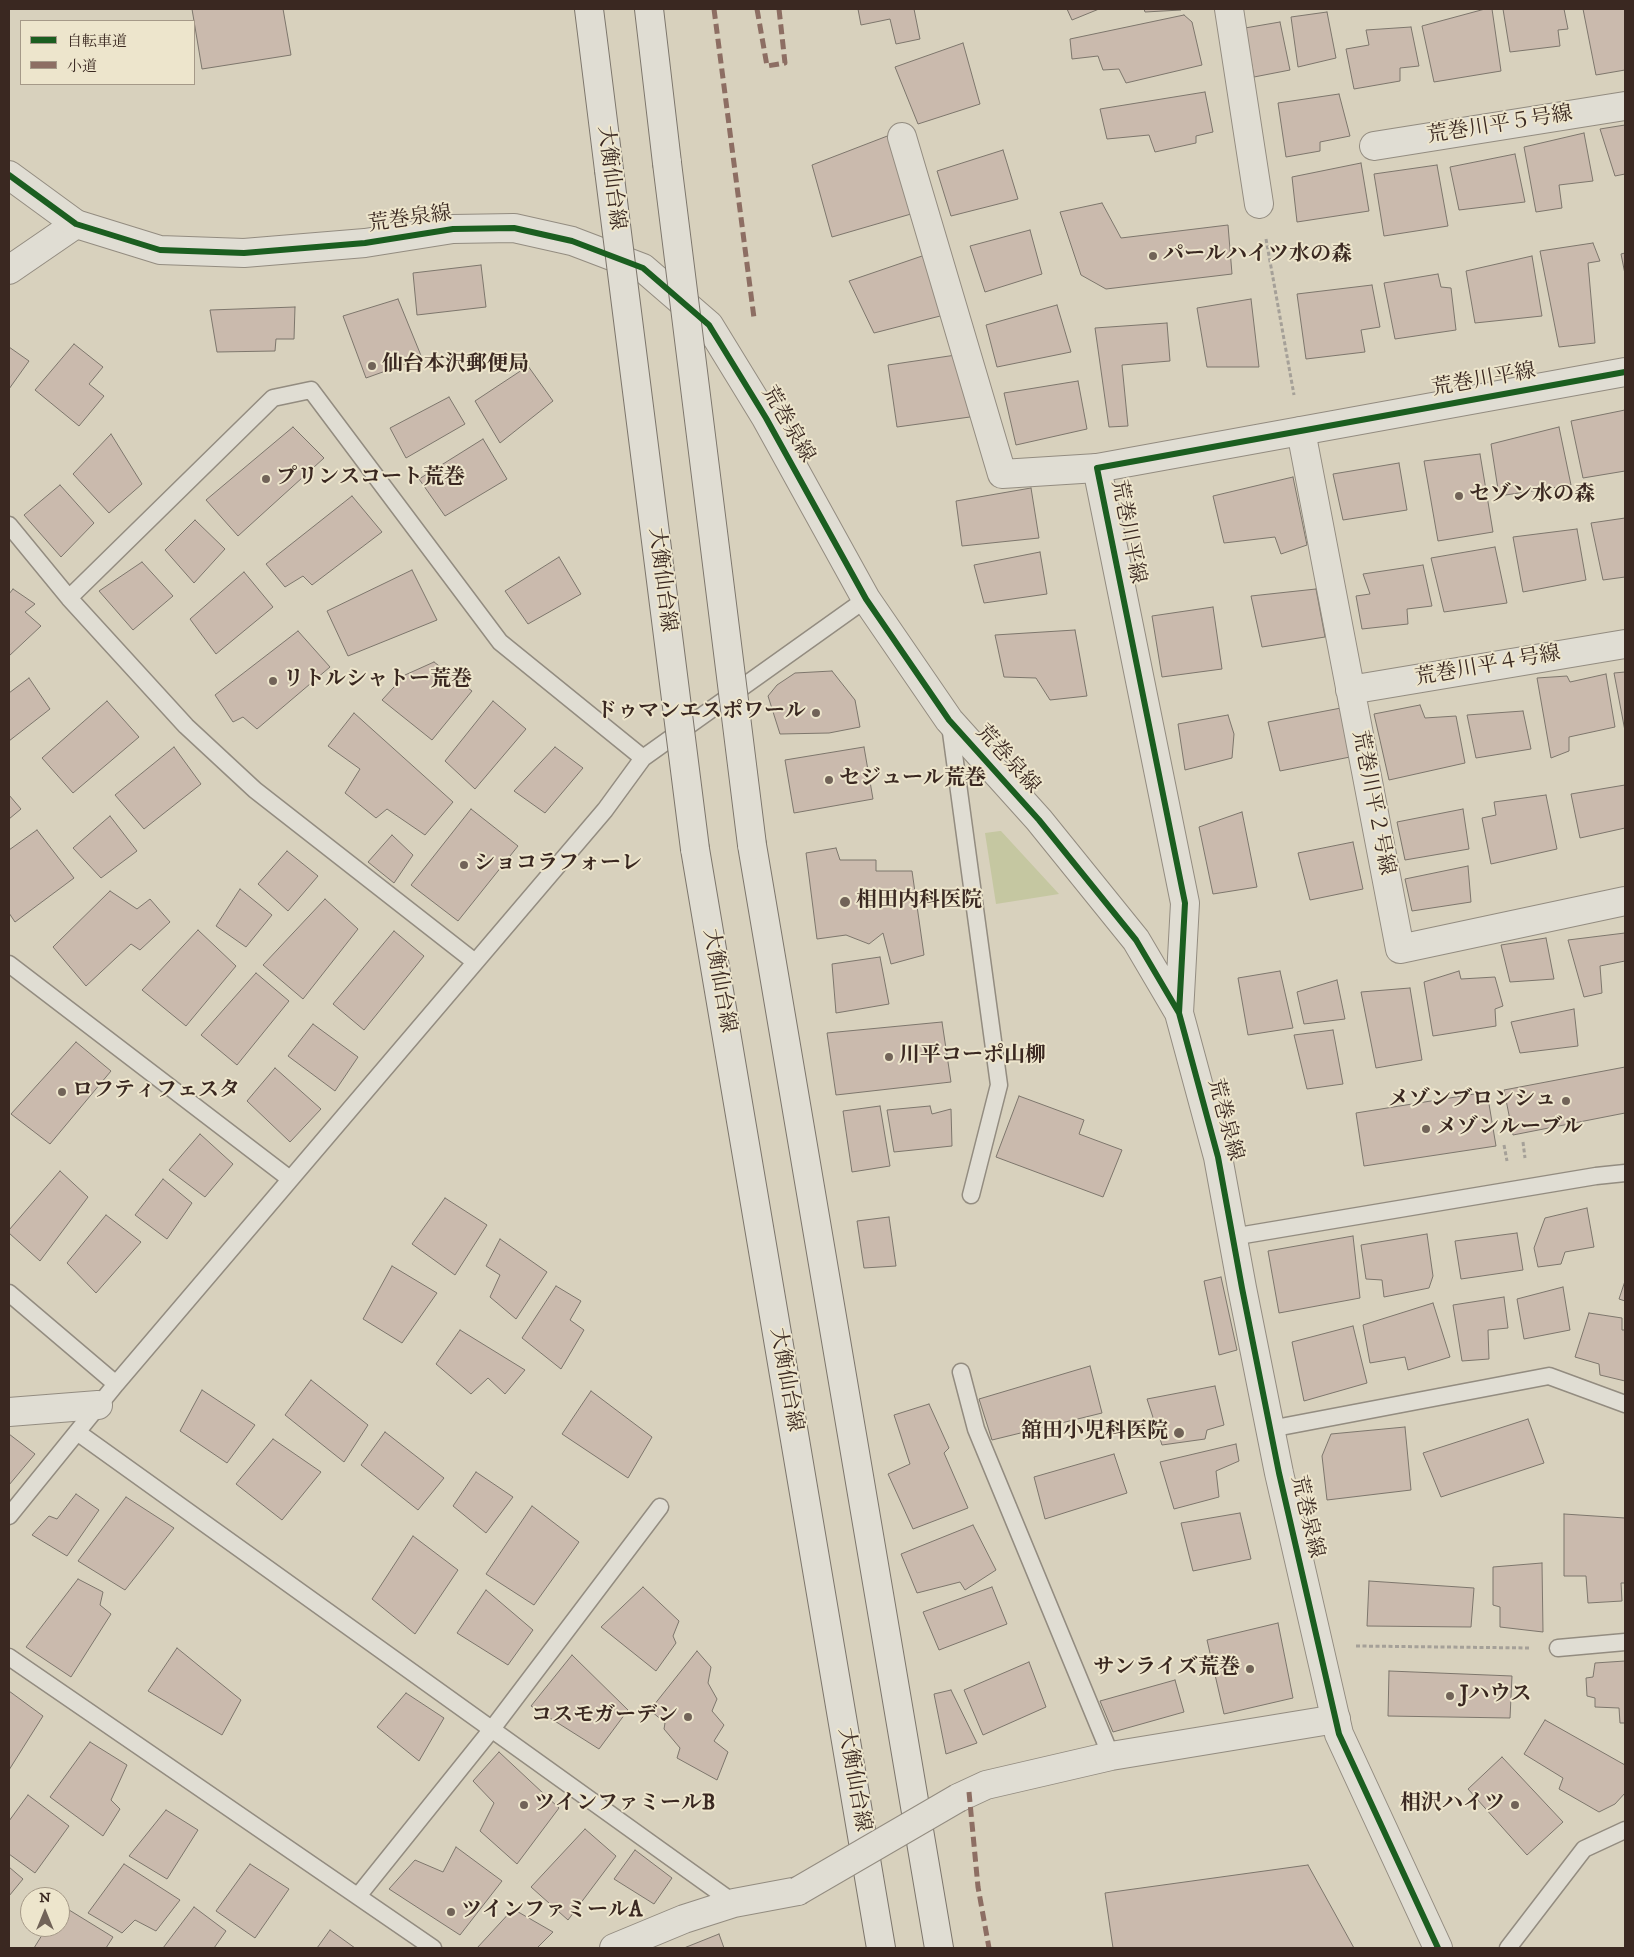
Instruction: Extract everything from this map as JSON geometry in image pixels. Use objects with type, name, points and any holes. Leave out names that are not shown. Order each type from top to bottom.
[{"type":"street","name":"大衡仙台線","points":[[589,9],[695,849],[881,1948]]},
{"type":"street","points":[[649,9],[752,845],[939,1948]]},
{"type":"street","points":[[1229,9],[1259,204]]},
{"type":"street","name":"荒巻川平５号線","points":[[1374,146],[1625,106]]},
{"type":"street","points":[[902,137],[1002,474],[1097,468]]},
{"type":"street","name":"荒巻泉線","points":[[9,175],[76,224],[160,250],[244,253],[365,243],[453,229],[514,228],[572,241],[642,268],[709,325],[766,418],[866,599],[949,720],[1038,820],[1136,940],[1179,1013],[1218,1157],[1270,1429],[1340,1734],[1438,1948]]},
{"type":"street","points":[[9,270],[76,224]]},
{"type":"street","name":"荒巻川平線","points":[[1179,1013],[1185,903],[1097,468],[1625,372]]},
{"type":"street","name":"荒巻川平２号線","points":[[1301,431],[1400,949],[1625,901]]},
{"type":"street","name":"荒巻川平４号線","points":[[1350,690],[1625,644]]},
{"type":"street","points":[[9,1412],[98,1405]]},
{"type":"street","points":[[614,1948],[684,1919],[734,1903],[798,1891],[958,1798],[986,1785],[1111,1756],[1336,1719]]},
{"type":"lane","points":[[69,598],[273,398],[311,390],[500,642],[643,758]]},
{"type":"lane","points":[[9,524],[69,598],[186,726],[255,790],[475,962]]},
{"type":"lane","points":[[9,1516],[98,1405],[605,810],[643,758],[866,599]]},
{"type":"lane","points":[[949,720],[999,1085],[971,1195]]},
{"type":"lane","points":[[9,964],[290,1179]]},
{"type":"lane","points":[[1232,1237],[1596,1176],[1625,1173]]},
{"type":"lane","points":[[9,1292],[116,1384]]},
{"type":"lane","points":[[961,1372],[976,1429],[1111,1756]]},
{"type":"lane","points":[[1270,1429],[1549,1376],[1625,1404]]},
{"type":"lane","points":[[77,1432],[734,1903]]},
{"type":"lane","points":[[358,1896],[492,1730],[660,1507]]},
{"type":"lane","points":[[1558,1648],[1625,1642]]},
{"type":"lane","points":[[9,1657],[433,1948]]},
{"type":"lane","points":[[1508,1948],[1584,1849],[1625,1830]]},
{"type":"path","points":[[1259,204],[1301,431]]},
{"type":"path","points":[[1319,1646],[1558,1648]]},
{"type":"green space","points":[[1001,831],[1059,894],[996,904],[985,833]]},
{"type":"building","points":[[192,9],[283,9],[291,55],[202,69]]},
{"type":"building","points":[[858,9],[914,9],[920,39],[896,44],[890,19],[861,25]]},
{"type":"building","points":[[1067,9],[1099,9],[1072,20]]},
{"type":"building","points":[[1144,9],[1181,9],[1181,10],[1145,12]]},
{"type":"building","points":[[1485,9],[1492,9],[1501,71],[1434,82],[1422,26]]},
{"type":"building","points":[[1503,9],[1564,9],[1568,29],[1558,30],[1560,46],[1510,52]]},
{"type":"building","points":[[1583,9],[1625,9],[1625,70],[1596,75]]},
{"type":"building","points":[[1327,12],[1336,58],[1298,67],[1291,17]]},
{"type":"building","points":[[1184,15],[1192,22],[1202,65],[1126,83],[1119,69],[1103,70],[1098,56],[1072,59],[1070,39]]},
{"type":"building","points":[[1280,22],[1290,70],[1254,77],[1245,28]]},
{"type":"building","points":[[1411,27],[1419,66],[1400,68],[1400,81],[1354,89],[1346,49],[1369,45],[1366,30]]},
{"type":"building","points":[[963,43],[980,104],[918,124],[895,67]]},
{"type":"building","points":[[1205,92],[1213,132],[1196,136],[1196,143],[1155,152],[1149,135],[1107,139],[1100,109]]},
{"type":"building","points":[[1339,94],[1350,136],[1320,142],[1320,151],[1286,157],[1278,103]]},
{"type":"building","points":[[1625,125],[1625,174],[1615,176],[1600,129]]},
{"type":"building","points":[[1584,133],[1593,181],[1559,185],[1562,208],[1536,212],[1524,147]]},
{"type":"building","points":[[890,135],[911,214],[832,237],[812,165]]},
{"type":"building","points":[[1003,150],[1018,199],[951,216],[937,171]]},
{"type":"building","points":[[1515,154],[1525,202],[1459,210],[1450,167]]},
{"type":"building","points":[[1361,163],[1369,211],[1297,222],[1292,177]]},
{"type":"building","points":[[1437,165],[1448,226],[1384,236],[1374,174]]},
{"type":"building","name":"パールハイツ水の森","points":[[1102,203],[1121,238],[1228,225],[1232,274],[1106,289],[1081,275],[1060,212]]},
{"type":"building","points":[[1030,230],[1042,274],[985,292],[970,246]]},
{"type":"building","points":[[1593,243],[1600,261],[1588,263],[1595,343],[1559,347],[1540,251]]},
{"type":"building","points":[[1625,253],[1625,274],[1621,254]]},
{"type":"building","points":[[928,254],[948,314],[874,333],[849,281]]},
{"type":"building","points":[[1532,256],[1542,316],[1475,323],[1466,271]]},
{"type":"building","points":[[481,265],[486,307],[417,315],[413,273]]},
{"type":"building","points":[[1438,274],[1441,287],[1451,288],[1456,330],[1395,339],[1384,283]]},
{"type":"building","points":[[1372,285],[1380,327],[1361,330],[1365,352],[1306,359],[1297,294]]},
{"type":"building","points":[[398,299],[422,358],[366,378],[343,316]]},
{"type":"building","points":[[1251,299],[1259,367],[1207,367],[1197,308]]},
{"type":"building","points":[[1057,305],[1071,352],[997,367],[986,325]]},
{"type":"building","points":[[295,307],[294,339],[276,339],[275,351],[217,352],[210,310]]},
{"type":"building","points":[[1167,323],[1170,361],[1122,365],[1128,426],[1109,427],[1095,328]]},
{"type":"building","points":[[74,344],[103,367],[89,384],[104,396],[79,426],[35,390]]},
{"type":"building","points":[[9,347],[29,361],[9,389]]},
{"type":"building","points":[[956,355],[970,417],[897,427],[888,365]]},
{"type":"building","points":[[528,366],[553,401],[500,443],[475,401]]},
{"type":"building","points":[[1078,381],[1087,429],[1016,445],[1004,393]]},
{"type":"building","points":[[449,397],[465,424],[406,458],[390,428]]},
{"type":"building","points":[[1625,410],[1625,471],[1583,478],[1571,421]]},
{"type":"building","name":"プリンスコート荒巻","points":[[293,427],[324,458],[238,536],[206,500]]},
{"type":"building","points":[[1559,427],[1571,485],[1499,496],[1491,444]]},
{"type":"building","points":[[111,434],[142,484],[109,513],[73,474]]},
{"type":"building","points":[[483,439],[507,479],[445,516],[419,479]]},
{"type":"building","name":"セゾン水の森","points":[[1480,454],[1493,532],[1438,541],[1424,461]]},
{"type":"building","points":[[1399,463],[1407,510],[1343,520],[1333,474]]},
{"type":"building","points":[[1293,477],[1307,545],[1281,554],[1275,537],[1224,543],[1213,496]]},
{"type":"building","points":[[60,485],[94,523],[61,557],[24,515]]},
{"type":"building","points":[[1031,488],[1039,538],[962,546],[956,501]]},
{"type":"building","points":[[352,496],[382,532],[312,585],[303,576],[285,587],[266,564]]},
{"type":"building","points":[[1625,518],[1625,577],[1603,580],[1591,523]]},
{"type":"building","points":[[195,520],[225,549],[194,583],[165,550]]},
{"type":"building","points":[[1577,529],[1586,580],[1523,592],[1513,537]]},
{"type":"building","points":[[1495,547],[1507,603],[1444,612],[1431,558]]},
{"type":"building","points":[[1040,552],[1047,594],[984,603],[974,565]]},
{"type":"building","points":[[559,557],[581,594],[528,624],[505,591]]},
{"type":"building","points":[[142,562],[173,596],[133,630],[99,591]]},
{"type":"building","points":[[1423,565],[1432,606],[1407,609],[1408,624],[1362,629],[1356,596],[1370,594],[1363,574]]},
{"type":"building","points":[[412,570],[437,620],[348,656],[327,611]]},
{"type":"building","points":[[244,572],[273,607],[216,654],[190,619]]},
{"type":"building","points":[[13,589],[35,604],[25,612],[41,626],[9,656],[9,594]]},
{"type":"building","points":[[1316,589],[1325,637],[1262,647],[1251,596]]},
{"type":"building","points":[[1213,607],[1222,669],[1162,677],[1152,616]]},
{"type":"building","points":[[1075,630],[1087,696],[1050,700],[1036,678],[1004,677],[995,635]]},
{"type":"building","name":"リトルシャトー荒巻","points":[[298,631],[330,667],[257,729],[243,717],[233,722],[215,695]]},
{"type":"building","points":[[434,662],[472,691],[432,740],[382,700],[405,675]]},
{"type":"building","name":"ドゥマンエスポワール","points":[[832,671],[855,700],[860,727],[829,733],[780,734],[768,696],[777,685],[795,673]]},
{"type":"building","points":[[1625,672],[1625,731],[1614,673]]},
{"type":"building","points":[[1606,674],[1615,727],[1569,737],[1569,751],[1551,758],[1537,678],[1567,676],[1570,682]]},
{"type":"building","points":[[29,678],[50,709],[9,741],[9,693]]},
{"type":"building","points":[[107,701],[139,737],[73,793],[42,758]]},
{"type":"building","points":[[493,701],[526,729],[475,789],[445,761]]},
{"type":"building","points":[[1420,705],[1425,718],[1456,716],[1465,763],[1389,780],[1374,714]]},
{"type":"building","points":[[1341,708],[1350,757],[1280,771],[1268,722]]},
{"type":"building","points":[[1523,711],[1531,749],[1476,758],[1467,715]]},
{"type":"building","points":[[354,713],[453,802],[425,835],[387,809],[376,818],[345,793],[360,769],[328,746]]},
{"type":"building","points":[[1228,715],[1234,734],[1232,758],[1185,770],[1178,724]]},
{"type":"building","points":[[174,747],[201,784],[144,829],[115,795]]},
{"type":"building","points":[[555,747],[583,768],[545,813],[514,791]]},
{"type":"building","name":"セジュール荒巻","points":[[864,747],[873,799],[794,813],[785,760]]},
{"type":"building","points":[[1625,785],[1625,828],[1580,838],[1571,794]]},
{"type":"building","points":[[9,795],[21,809],[9,819]]},
{"type":"building","points":[[1546,795],[1557,849],[1491,864],[1482,818],[1496,815],[1494,802]]},
{"type":"building","name":"ショコラフォーレ","points":[[471,809],[518,846],[458,921],[411,885]]},
{"type":"building","points":[[1463,809],[1469,849],[1405,860],[1397,822]]},
{"type":"building","points":[[1242,812],[1257,887],[1213,894],[1199,827]]},
{"type":"building","points":[[110,816],[137,851],[101,878],[73,848]]},
{"type":"building","points":[[37,830],[74,878],[15,922],[9,913],[9,850]]},
{"type":"building","points":[[392,835],[413,855],[394,883],[368,862]]},
{"type":"building","points":[[1353,842],[1363,889],[1310,900],[1298,853]]},
{"type":"building","points":[[836,848],[840,860],[876,860],[876,871],[912,871],[924,955],[891,964],[883,933],[869,944],[846,935],[817,939],[806,853]]},
{"type":"building","points":[[287,851],[318,876],[288,911],[258,884]]},
{"type":"building","points":[[1468,866],[1471,902],[1412,911],[1405,879]]},
{"type":"building","points":[[240,889],[272,915],[246,947],[216,926]]},
{"type":"building","points":[[110,891],[137,909],[150,899],[170,922],[140,950],[131,944],[86,986],[53,947]]},
{"type":"building","points":[[325,899],[358,929],[303,999],[263,965]]},
{"type":"building","points":[[198,930],[236,966],[186,1026],[142,990]]},
{"type":"building","points":[[394,931],[424,956],[364,1030],[333,1004]]},
{"type":"building","points":[[1625,933],[1625,961],[1600,966],[1602,993],[1584,997],[1568,940]]},
{"type":"building","points":[[1546,938],[1554,979],[1510,982],[1501,945]]},
{"type":"building","points":[[880,957],[889,1004],[836,1013],[832,964]]},
{"type":"building","points":[[1280,971],[1293,1028],[1248,1035],[1238,978]]},
{"type":"building","points":[[1459,971],[1461,979],[1495,977],[1503,1006],[1495,1009],[1496,1026],[1433,1036],[1424,982]]},
{"type":"building","points":[[256,973],[289,1001],[237,1065],[201,1035]]},
{"type":"building","points":[[1337,980],[1345,1019],[1304,1024],[1297,992]]},
{"type":"building","points":[[1410,988],[1422,1060],[1376,1068],[1361,992]]},
{"type":"building","points":[[1574,1009],[1578,1046],[1520,1053],[1511,1022]]},
{"type":"building","name":"川平コーポ山柳","points":[[942,1022],[951,1082],[836,1095],[827,1033]]},
{"type":"building","points":[[313,1024],[358,1057],[335,1091],[288,1056]]},
{"type":"building","points":[[1333,1030],[1343,1084],[1307,1089],[1294,1035]]},
{"type":"building","name":"ロフティフェスタ","points":[[76,1042],[111,1071],[50,1144],[11,1114]]},
{"type":"building","name":"メゾンブロンシュ","points":[[1625,1067],[1625,1113],[1513,1135],[1504,1090]]},
{"type":"building","points":[[275,1068],[321,1109],[290,1142],[247,1101]]},
{"type":"building","name":"メゾンルーブル","points":[[1487,1092],[1496,1146],[1364,1166],[1356,1113]]},
{"type":"building","points":[[1019,1096],[1084,1120],[1079,1134],[1122,1150],[1103,1197],[996,1157]]},
{"type":"building","points":[[880,1106],[890,1166],[852,1172],[843,1111]]},
{"type":"building","points":[[930,1106],[932,1114],[951,1109],[952,1146],[894,1152],[887,1110]]},
{"type":"building","points":[[200,1134],[233,1164],[205,1197],[169,1170]]},
{"type":"building","points":[[60,1171],[88,1197],[40,1261],[9,1233],[9,1230]]},
{"type":"building","points":[[163,1179],[192,1203],[167,1239],[135,1215]]},
{"type":"building","points":[[445,1198],[487,1225],[455,1275],[412,1244]]},
{"type":"building","points":[[1587,1208],[1594,1247],[1565,1252],[1561,1264],[1538,1267],[1534,1248],[1545,1218]]},
{"type":"building","points":[[106,1215],[141,1242],[96,1293],[67,1263]]},
{"type":"building","points":[[889,1217],[896,1266],[864,1268],[857,1221]]},
{"type":"building","points":[[1517,1233],[1523,1270],[1461,1279],[1455,1241]]},
{"type":"building","points":[[1427,1234],[1433,1276],[1429,1288],[1384,1297],[1382,1280],[1366,1279],[1361,1245]]},
{"type":"building","points":[[1353,1236],[1360,1298],[1279,1313],[1268,1251]]},
{"type":"building","points":[[500,1239],[547,1272],[516,1319],[490,1297],[500,1275],[486,1266]]},
{"type":"building","points":[[392,1266],[437,1293],[402,1343],[363,1319]]},
{"type":"building","points":[[1221,1277],[1237,1350],[1219,1355],[1204,1281]]},
{"type":"building","points":[[1625,1281],[1625,1301],[1619,1299]]},
{"type":"building","points":[[556,1286],[581,1301],[570,1320],[584,1330],[561,1369],[522,1338]]},
{"type":"building","points":[[1563,1287],[1570,1330],[1524,1339],[1517,1299]]},
{"type":"building","points":[[1504,1297],[1508,1328],[1488,1330],[1489,1359],[1462,1361],[1453,1305]]},
{"type":"building","points":[[1433,1303],[1450,1357],[1408,1370],[1405,1357],[1370,1363],[1363,1325]]},
{"type":"building","points":[[1589,1313],[1622,1318],[1622,1330],[1625,1330],[1625,1381],[1600,1375],[1599,1364],[1575,1357]]},
{"type":"building","points":[[1353,1326],[1367,1383],[1304,1401],[1292,1342]]},
{"type":"building","points":[[460,1330],[525,1370],[505,1394],[488,1378],[471,1394],[436,1364]]},
{"type":"building","points":[[1090,1366],[1102,1413],[992,1440],[979,1399]]},
{"type":"building","points":[[311,1380],[368,1425],[344,1462],[285,1415]]},
{"type":"building","points":[[1215,1386],[1224,1425],[1207,1430],[1205,1439],[1162,1445],[1147,1399]]},
{"type":"building","points":[[202,1390],[255,1425],[227,1463],[180,1431]]},
{"type":"building","points":[[591,1391],[652,1437],[628,1478],[562,1434]]},
{"type":"building","points":[[929,1404],[949,1448],[944,1453],[968,1508],[913,1529],[888,1474],[910,1464],[894,1415]]},
{"type":"building","points":[[1528,1419],[1544,1463],[1441,1497],[1423,1453]]},
{"type":"building","points":[[1405,1427],[1411,1490],[1327,1500],[1322,1456],[1331,1434]]},
{"type":"building","points":[[385,1432],[444,1478],[418,1510],[361,1465]]},
{"type":"building","points":[[9,1434],[35,1454],[9,1485]]},
{"type":"building","points":[[273,1439],[321,1472],[282,1520],[236,1484]]},
{"type":"building","points":[[1236,1444],[1239,1461],[1216,1471],[1219,1497],[1174,1509],[1160,1462]]},
{"type":"building","points":[[1114,1454],[1127,1493],[1045,1519],[1034,1477]]},
{"type":"building","points":[[476,1472],[513,1497],[486,1533],[453,1506]]},
{"type":"building","points":[[76,1494],[99,1510],[67,1556],[32,1535],[49,1516],[57,1519]]},
{"type":"building","points":[[126,1497],[174,1528],[125,1590],[78,1561]]},
{"type":"building","points":[[532,1506],[579,1542],[534,1605],[486,1574]]},
{"type":"building","points":[[1240,1513],[1251,1559],[1193,1571],[1181,1523]]},
{"type":"building","points":[[1564,1514],[1625,1518],[1625,1583],[1621,1583],[1622,1601],[1588,1603],[1586,1576],[1564,1576]]},
{"type":"building","points":[[973,1525],[996,1570],[965,1590],[960,1582],[917,1593],[901,1554]]},
{"type":"building","points":[[413,1536],[458,1570],[415,1634],[372,1599]]},
{"type":"building","points":[[1542,1563],[1543,1632],[1500,1627],[1500,1607],[1493,1605],[1493,1567]]},
{"type":"building","points":[[78,1579],[103,1592],[100,1605],[111,1614],[71,1677],[26,1647]]},
{"type":"building","points":[[1369,1581],[1474,1588],[1471,1627],[1367,1626]]},
{"type":"building","points":[[643,1587],[679,1621],[673,1636],[676,1643],[656,1671],[601,1627]]},
{"type":"building","points":[[992,1587],[1007,1624],[939,1650],[923,1612]]},
{"type":"building","points":[[486,1590],[533,1630],[508,1665],[457,1633]]},
{"type":"building","name":"サンライズ荒巻","points":[[1278,1623],[1293,1698],[1224,1714],[1207,1640]]},
{"type":"building","points":[[177,1648],[241,1700],[222,1735],[148,1691]]},
{"type":"building","name":"コスモガーデン","points":[[697,1651],[711,1667],[708,1683],[717,1699],[712,1711],[724,1725],[714,1741],[728,1752],[717,1780],[677,1758],[680,1748],[664,1729],[665,1723],[650,1710]]},
{"type":"building","points":[[572,1655],[628,1710],[599,1749],[531,1706]]},
{"type":"building","points":[[1625,1661],[1625,1723],[1620,1723],[1619,1708],[1595,1707],[1595,1698],[1587,1696],[1586,1678],[1593,1677],[1595,1663]]},
{"type":"building","points":[[1029,1662],[1046,1707],[983,1735],[964,1690]]},
{"type":"building","name":"Jハウス","points":[[1389,1671],[1512,1676],[1510,1718],[1388,1716]]},
{"type":"building","points":[[1175,1680],[1184,1712],[1113,1732],[1100,1701]]},
{"type":"building","points":[[951,1690],[977,1743],[946,1754],[934,1694]]},
{"type":"building","points":[[9,1691],[43,1716],[9,1770]]},
{"type":"building","points":[[406,1693],[444,1718],[419,1761],[377,1727]]},
{"type":"building","points":[[1545,1720],[1625,1765],[1625,1793],[1615,1804],[1599,1812],[1559,1789],[1563,1778],[1524,1754]]},
{"type":"building","points":[[90,1742],[127,1765],[111,1800],[120,1809],[103,1836],[50,1797]]},
{"type":"building","name":"ツインファミールB","points":[[499,1752],[559,1808],[517,1864],[480,1831],[494,1803],[473,1781]]},
{"type":"building","name":"相沢ハイツ","points":[[1502,1757],[1563,1822],[1527,1855],[1468,1789]]},
{"type":"building","points":[[28,1795],[69,1826],[35,1873],[9,1854],[9,1821]]},
{"type":"building","points":[[166,1810],[198,1830],[167,1879],[129,1856]]},
{"type":"building","points":[[585,1829],[616,1856],[568,1920],[531,1887]]},
{"type":"building","name":"ツインファミールA","points":[[456,1847],[502,1881],[460,1935],[389,1889],[415,1860],[443,1872]]},
{"type":"building","points":[[635,1850],[672,1878],[654,1904],[614,1879]]},
{"type":"building","points":[[124,1864],[180,1900],[156,1931],[135,1920],[122,1933],[88,1913]]},
{"type":"building","points":[[250,1864],[289,1889],[255,1938],[216,1911]]},
{"type":"building","points":[[1308,1865],[1354,1948],[1113,1948],[1105,1893]]},
{"type":"building","points":[[9,1867],[23,1879],[9,1896]]},
{"type":"building","points":[[194,1907],[226,1931],[214,1948],[163,1948]]},
{"type":"building","points":[[513,1909],[553,1932],[537,1948],[477,1948]]},
{"type":"building","points":[[70,1911],[113,1937],[106,1948],[34,1948],[41,1937],[70,1937]]},
{"type":"building","points":[[330,1930],[355,1948],[317,1948]]},
{"type":"building","points":[[719,1934],[724,1948],[684,1948]]},
{"type":"marked path","points":[[714,9],[754,318]]},
{"type":"marked path","points":[[757,9],[767,66],[785,63],[779,9]]},
{"type":"marked path","points":[[969,1792],[978,1887],[989,1948]]},
{"type":"cycle path","points":[[9,175],[76,224],[160,250],[244,253],[365,243],[453,229],[514,228],[572,241],[643,268],[709,325],[766,418],[866,599],[949,720],[1039,820],[1136,940],[1179,1013],[1218,1157],[1279,1473],[1339,1734],[1438,1948]]},
{"type":"cycle path","points":[[1179,1013],[1185,903],[1097,468],[1625,372]]},
{"type":"place","name":"パールハイツ水の森","points":[[1153,256]]},
{"type":"place","name":"仙台本沢郵便局","points":[[372,366]]},
{"type":"place","name":"プリンスコート荒巻","points":[[266,479]]},
{"type":"place","name":"セゾン水の森","points":[[1459,496]]},
{"type":"place","name":"リトルシャトー荒巻","points":[[273,681]]},
{"type":"place","name":"ドゥマンエスポワール","points":[[816,713]]},
{"type":"place","name":"セジュール荒巻","points":[[829,780]]},
{"type":"place","name":"ショコラフォーレ","points":[[464,865]]},
{"type":"place","name":"相田内科医院","points":[[845,902]]},
{"type":"place","name":"川平コーポ山柳","points":[[889,1057]]},
{"type":"place","name":"ロフティフェスタ","points":[[62,1092]]},
{"type":"place","name":"メゾンブロンシュ","points":[[1566,1101]]},
{"type":"place","name":"メゾンルーブル","points":[[1426,1129]]},
{"type":"place","name":"舘田小児科医院","points":[[1179,1433]]},
{"type":"place","name":"サンライズ荒巻","points":[[1250,1669]]},
{"type":"place","name":"Jハウス","points":[[1450,1696]]},
{"type":"place","name":"コスモガーデン","points":[[688,1717]]},
{"type":"place","name":"ツインファミールB","points":[[524,1805]]},
{"type":"place","name":"相沢ハイツ","points":[[1515,1805]]},
{"type":"place","name":"ツインファミールA","points":[[451,1912]]}]
